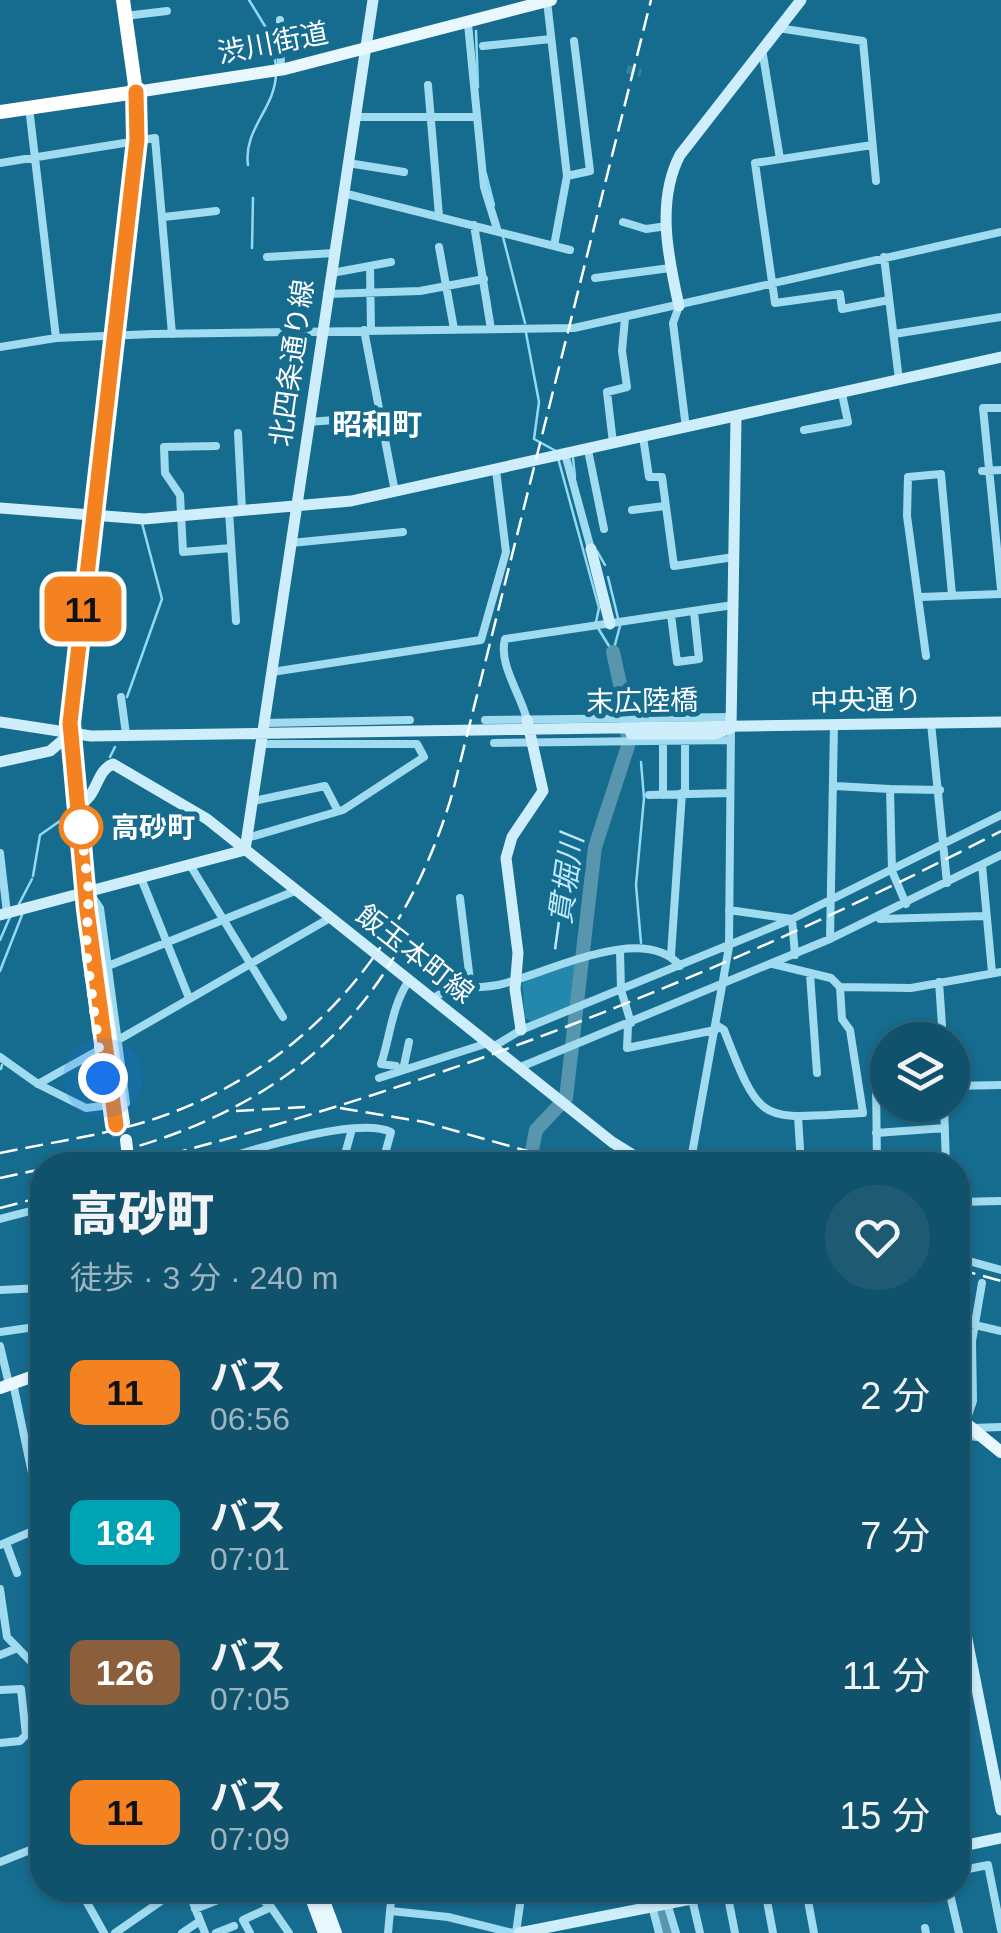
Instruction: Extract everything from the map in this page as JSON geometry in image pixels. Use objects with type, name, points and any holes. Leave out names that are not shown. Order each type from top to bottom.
[{"type":"highway","points":[[123,0],[136,92]]},
{"type":"highway","name":"渋川街道","points":[[0,112],[136,92]]},
{"type":"main road","name":"渋川街道","points":[[136,92],[277,71],[549,0]]},
{"type":"main road","points":[[120,1124],[70,735],[137,140],[136,92]]},
{"type":"main road","points":[[970,1430],[1001,1452]]},
{"type":"main road","points":[[312,1902],[324,1933]]},
{"type":"main road","points":[[324,1902],[336,1933]]},
{"type":"street","name":"北四条通り線","points":[[263,734],[373,0]]},
{"type":"street","points":[[549,0],[567,176],[554,246]]},
{"type":"street","points":[[686,428],[673,323],[678,306],[667,226],[669,178],[680,155],[800,0]]},
{"type":"street","points":[[126,16],[167,10]]},
{"type":"street","points":[[277,71],[280,20]]},
{"type":"street","points":[[468,24],[484,187],[501,233]]},
{"type":"street","points":[[778,28],[864,42],[876,181]]},
{"type":"street","points":[[483,46],[552,39]]},
{"type":"street","points":[[567,176],[590,171],[574,41]]},
{"type":"street","points":[[762,49],[780,159]]},
{"type":"street","points":[[556,86],[579,84]]},
{"type":"street","points":[[428,85],[438,216]]},
{"type":"street","points":[[29,108],[56,338]]},
{"type":"street","points":[[355,118],[475,117]]},
{"type":"street","points":[[0,163],[154,138],[172,334]]},
{"type":"street","points":[[872,145],[755,163],[775,303],[840,294],[842,309],[889,300]]},
{"type":"street","points":[[348,163],[404,172]]},
{"type":"street","points":[[344,193],[570,250]]},
{"type":"street","points":[[164,217],[216,211]]},
{"type":"street","points":[[623,222],[646,228],[667,226]]},
{"type":"street","points":[[474,225],[491,329]]},
{"type":"street","points":[[0,347],[56,338],[172,334],[574,328],[1001,232]]},
{"type":"street","points":[[439,247],[454,329]]},
{"type":"street","points":[[266,258],[334,254]]},
{"type":"street","points":[[884,257],[899,380]]},
{"type":"street","points":[[330,274],[391,262]]},
{"type":"street","points":[[370,266],[368,330],[395,492]]},
{"type":"street","points":[[595,278],[670,268]]},
{"type":"street","points":[[327,294],[446,286],[484,279]]},
{"type":"street","points":[[613,443],[607,392],[627,388],[622,350],[625,318]]},
{"type":"street","points":[[894,334],[1001,318]]},
{"type":"street","points":[[0,508],[144,518],[296,506],[395,492],[1001,357]]},
{"type":"street","points":[[804,430],[848,422],[842,394]]},
{"type":"street","points":[[920,597],[1001,592],[985,471],[984,408],[1001,408]]},
{"type":"street","points":[[692,1152],[729,946],[736,418]]},
{"type":"street","points":[[309,422],[348,420],[350,436],[384,430]]},
{"type":"street","points":[[238,434],[242,510]]},
{"type":"street","points":[[643,437],[650,476],[662,477],[674,566],[734,556]]},
{"type":"street","points":[[216,446],[192,443],[164,447],[168,473],[180,494],[182,552],[231,548]]},
{"type":"street","points":[[588,450],[604,530]]},
{"type":"street","points":[[560,456],[591,549],[610,624]]},
{"type":"street","points":[[272,672],[481,640],[506,552],[496,470]]},
{"type":"street","points":[[985,471],[1001,470]]},
{"type":"street","points":[[926,656],[908,516],[908,478],[941,474],[952,595]]},
{"type":"street","points":[[632,510],[665,506]]},
{"type":"street","points":[[228,511],[236,621]]},
{"type":"street","points":[[291,543],[403,532]]},
{"type":"street","points":[[521,1030],[515,980],[518,953],[506,858],[512,837],[542,791],[520,690],[502,656],[504,639],[733,605]]},
{"type":"street","points":[[671,614],[677,662],[699,659],[694,612]]},
{"type":"street","points":[[121,698],[126,734]]},
{"type":"street","points":[[339,733],[410,720]]},
{"type":"street","points":[[486,720],[631,730],[663,741],[731,729]]},
{"type":"street","points":[[0,722],[70,735],[263,734],[246,844]]},
{"type":"street","name":"中央通り","points":[[731,729],[1001,722]]},
{"type":"street","points":[[930,724],[947,883]]},
{"type":"street","points":[[830,939],[834,726]]},
{"type":"street","name":"末広陸橋","points":[[263,734],[268,738],[339,733],[731,729]]},
{"type":"street","points":[[494,744],[631,730]]},
{"type":"street","points":[[0,852],[4,914],[190,865],[338,811],[424,757],[417,744],[339,733]]},
{"type":"street","points":[[0,762],[57,748],[70,735]]},
{"type":"street","points":[[671,955],[685,740]]},
{"type":"street","points":[[663,741],[663,795]]},
{"type":"street","name":"飯玉本町線","points":[[78,805],[88,800],[106,767],[113,764],[207,819],[246,844],[295,891],[408,982],[631,1152]]},
{"type":"street","points":[[254,801],[326,786],[338,811]]},
{"type":"street","points":[[835,786],[940,790]]},
{"type":"street","points":[[890,789],[892,871],[906,904]]},
{"type":"street","points":[[649,795],[730,793]]},
{"type":"street","points":[[379,1078],[490,1045],[729,946],[830,901],[1001,815]]},
{"type":"street","points":[[518,1068],[830,939],[1001,855]]},
{"type":"street","points":[[190,865],[282,1017]]},
{"type":"street","points":[[840,988],[911,988],[998,973],[986,916],[982,865]]},
{"type":"street","points":[[141,878],[189,998]]},
{"type":"street","points":[[108,966],[295,891]]},
{"type":"street","points":[[460,898],[471,988]]},
{"type":"street","points":[[729,910],[792,919]]},
{"type":"street","points":[[874,919],[986,916]]},
{"type":"street","points":[[118,1040],[330,918]]},
{"type":"street","points":[[792,919],[795,954]]},
{"type":"street","points":[[96,925],[86,956],[108,1106]]},
{"type":"street","points":[[0,1057],[38,1084],[86,1108],[125,1104],[108,966],[96,925]]},
{"type":"street","points":[[432,1000],[442,993],[515,980],[581,957],[646,948],[671,955],[680,966]]},
{"type":"street","points":[[620,952],[622,990],[630,1024],[627,1048],[716,1027],[724,1030],[758,1106],[772,1116],[870,1112]]},
{"type":"street","points":[[773,964],[831,978],[840,988],[842,1018],[850,1030],[864,1112]]},
{"type":"street","points":[[810,974],[817,1073]]},
{"type":"street","points":[[400,1071],[396,1066],[381,1064],[394,1023],[396,1000],[408,982]]},
{"type":"street","points":[[939,982],[942,1022]]},
{"type":"street","points":[[400,1071],[409,1042]]},
{"type":"street","points":[[38,1084],[99,1050]]},
{"type":"street","points":[[970,1086],[1001,1085]]},
{"type":"street","points":[[798,1116],[800,1152]]},
{"type":"street","points":[[876,1122],[877,1152]]},
{"type":"street","points":[[945,1122],[946,1152]]},
{"type":"street","points":[[247,1152],[365,1126],[391,1132],[386,1152]]},
{"type":"street","points":[[346,1152],[352,1128]]},
{"type":"street","points":[[876,1133],[945,1128]]},
{"type":"street","points":[[970,1202],[1001,1201]]},
{"type":"street","points":[[0,1219],[30,1211]]},
{"type":"street","points":[[970,1261],[1001,1270]]},
{"type":"street","points":[[970,1414],[974,1324],[982,1283]]},
{"type":"street","points":[[0,1290],[30,1289]]},
{"type":"street","points":[[970,1323],[1001,1331]]},
{"type":"street","points":[[0,1332],[30,1328]]},
{"type":"street","points":[[0,1346],[30,1476]]},
{"type":"street","points":[[970,1428],[1001,1427]]},
{"type":"street","points":[[17,1573],[3,1544],[30,1530]]},
{"type":"street","points":[[0,1589],[4,1629],[15,1649],[30,1663]]},
{"type":"street","points":[[0,1656],[15,1649]]},
{"type":"street","points":[[970,1649],[995,1745],[1001,1810]]},
{"type":"street","points":[[0,1690],[21,1689],[26,1735],[0,1743]]},
{"type":"street","points":[[970,1844],[1001,1838]]},
{"type":"street","points":[[0,1862],[30,1851]]},
{"type":"street","points":[[970,1869],[988,1865],[1001,1930]]},
{"type":"street","points":[[87,1902],[104,1933]]},
{"type":"street","points":[[115,1933],[160,1902]]},
{"type":"street","points":[[192,1902],[205,1933]]},
{"type":"street","points":[[195,1909],[212,1902]]},
{"type":"street","points":[[265,1902],[289,1933]]},
{"type":"street","points":[[388,1933],[391,1902]]},
{"type":"street","points":[[516,1933],[520,1902]]},
{"type":"street","points":[[659,1933],[660,1902]]},
{"type":"street","points":[[391,1911],[448,1917],[516,1933],[565,1929],[673,1902]]},
{"type":"street","points":[[693,1902],[700,1933]]},
{"type":"street","points":[[729,1902],[735,1933]]},
{"type":"street","points":[[768,1902],[774,1933]]},
{"type":"street","points":[[808,1902],[814,1933]]},
{"type":"street","points":[[953,1902],[959,1933]]},
{"type":"street","points":[[659,1905],[676,1933]]},
{"type":"street","points":[[250,1933],[243,1920],[271,1907]]},
{"type":"street","points":[[182,1933],[200,1921]]},
{"type":"street","points":[[216,1933],[234,1926]]},
{"type":"shaded area","points":[[576,963],[571,1006],[531,1021],[525,1018],[522,981]]},
{"type":"waterway","points":[[249,0],[271,36],[276,66]]},
{"type":"waterway","name":"一貫堀川","points":[[476,31],[478,87]]},
{"type":"waterway","points":[[248,165],[250,141],[270,98],[276,74]]},
{"type":"waterway","name":"一貫堀川","points":[[486,174],[494,205]]},
{"type":"waterway","points":[[252,248],[253,198]]},
{"type":"waterway","name":"一貫堀川","points":[[503,237],[525,323]]},
{"type":"waterway","name":"一貫堀川","points":[[526,333],[539,402],[534,439],[556,451]]},
{"type":"waterway","name":"一貫堀川","points":[[558,458],[599,608],[596,622]]},
{"type":"waterway","points":[[573,458],[575,477]]},
{"type":"waterway","points":[[127,697],[162,599],[142,523]]},
{"type":"waterway","points":[[597,551],[605,565]]},
{"type":"waterway","points":[[608,577],[618,618]]},
{"type":"waterway","points":[[613,652],[620,626]]},
{"type":"waterway","name":"一貫堀川","points":[[598,628],[612,651]]},
{"type":"waterway","name":"一貫堀川","points":[[532,1152],[536,1130],[566,1098],[595,847],[628,746],[627,716],[613,652]]},
{"type":"waterway","points":[[110,757],[115,747]]},
{"type":"waterway","points":[[641,762],[644,798],[636,885],[641,943]]},
{"type":"waterway","points":[[33,876],[40,835],[67,816]]},
{"type":"waterway","points":[[19,904],[32,879]]},
{"type":"waterway","points":[[0,971],[22,915]]},
{"type":"waterway","points":[[0,940],[10,917]]},
{"type":"waterway","points":[[1,1069],[2,1065]]},
{"type":"waterway","name":"一貫堀川","points":[[659,1902],[667,1933]]},
{"type":"tunnel","points":[[627,69],[641,73]]},
{"type":"tunnel","points":[[116,1125],[118,1141]]},
{"type":"railway","points":[[0,1153],[157,1118],[212,1095],[262,1066],[306,1032],[346,992],[380,948],[410,899],[434,847],[453,791],[651,0]]},
{"type":"railway","points":[[177,1152],[365,1097],[582,1021],[794,932],[1001,831]]},
{"type":"railway","points":[[118,1152],[170,1136],[218,1115],[264,1090],[305,1060],[343,1025],[377,983],[407,934]]},
{"type":"railway","points":[[236,1111],[305,1107]]},
{"type":"railway","points":[[340,1108],[424,1122],[531,1152]]},
{"type":"railway","points":[[0,1178],[30,1172]]},
{"type":"railway","points":[[0,1208],[30,1200]]},
{"type":"railway","points":[[970,1272],[1001,1281]]},
{"type":"bus line","name":"11","points":[[116,1125],[87,910],[89,892],[70,723],[137,140],[136,92]]},
{"type":"place","name":"高砂町","points":[[81,827]]},
{"type":"district","name":"昭和町","points":[[377,424]]},
{"type":"route","points":[[81,827],[80,821],[89,892],[86,950],[103,1078]]}]
